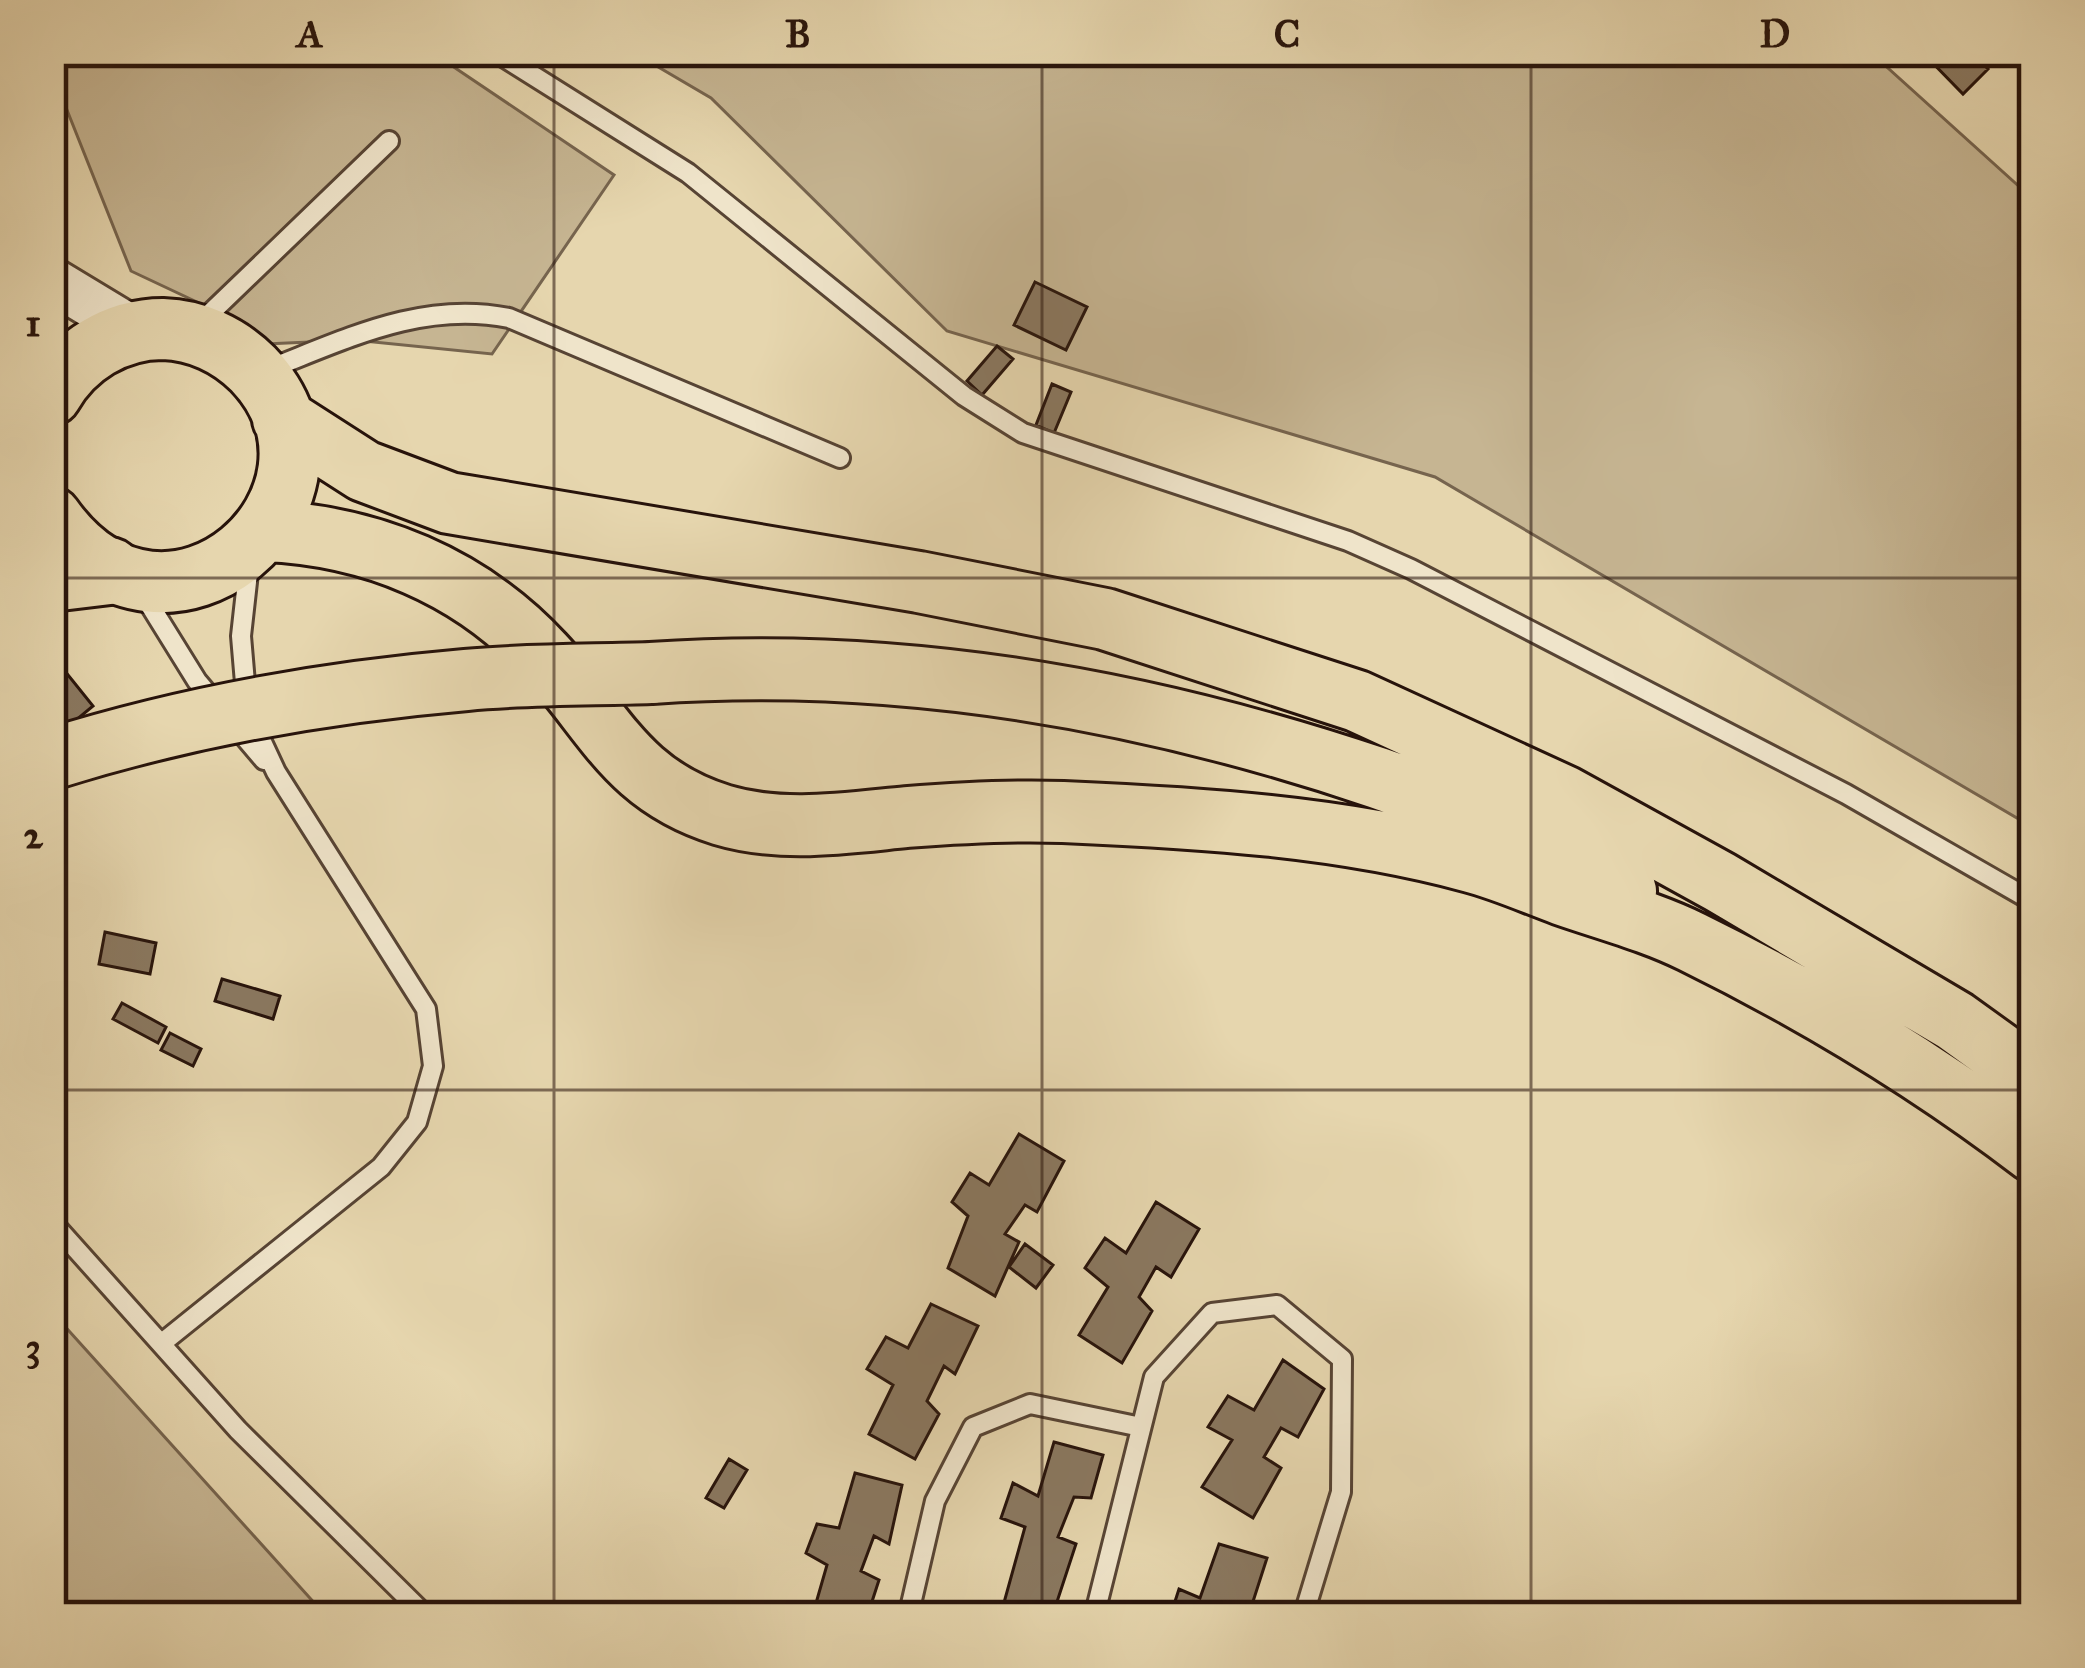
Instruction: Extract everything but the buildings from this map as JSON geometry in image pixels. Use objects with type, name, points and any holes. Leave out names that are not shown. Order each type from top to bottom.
[{"type":"highway","points":[[51,395],[89,352],[164,332],[238,355],[270,396],[364,471],[449,503],[1105,619],[1358,701],[1564,796],[1720,882],[1955,1021],[2034,1078]]},
{"type":"highway","points":[[51,517],[98,576],[186,580],[234,560],[259,537],[284,489],[287,442],[270,396]]},
{"type":"highway","points":[[259,537],[300,532],[373,548],[408,560],[482,601],[546,657],[616,749],[639,770],[692,803],[723,815],[787,826],[952,813],[1052,812],[1264,826],[1472,862],[1689,940]]},
{"type":"highway","points":[[51,759],[112,740],[289,701],[470,679],[748,667],[844,670],[941,679],[1132,710],[1319,758],[1558,848],[1626,891],[1689,940],[1921,1069],[2034,1152]]},
{"type":"highway","points":[[1558,848],[1641,860],[1720,882]]},
{"type":"street","points":[[51,280],[164,332]]},
{"type":"lane","points":[[494,51],[688,173],[964,397],[1023,433],[1348,541],[1411,568],[1826,783],[2034,902]]},
{"type":"lane","points":[[164,332],[389,141]]},
{"type":"lane","points":[[270,396],[397,321],[428,313],[485,313],[509,318],[840,458]]},
{"type":"lane","points":[[162,1343],[381,1167],[417,1121],[433,1066],[426,1009],[276,772],[256,729],[241,636],[243,589],[259,537]]},
{"type":"lane","points":[[98,576],[276,772]]},
{"type":"lane","points":[[51,1221],[238,1430],[427,1617]]},
{"type":"lane","points":[[1094,1617],[1154,1376],[1212,1313],[1277,1305],[1342,1359],[1341,1492],[1304,1617]]},
{"type":"lane","points":[[908,1617],[935,1502],[973,1427],[1030,1404],[1141,1427]]},
{"type":"shaded area","points":[[51,51],[430,51],[614,175],[492,354],[354,340],[241,345],[201,304],[131,271],[51,80]]},
{"type":"shaded area","points":[[631,51],[1869,51],[2034,200],[2034,828],[1435,477],[947,331],[711,98]]},
{"type":"shaded area","points":[[51,1311],[327,1617],[51,1617]]},
{"type":"waterway","points":[[51,1605],[58,1617]]}]
